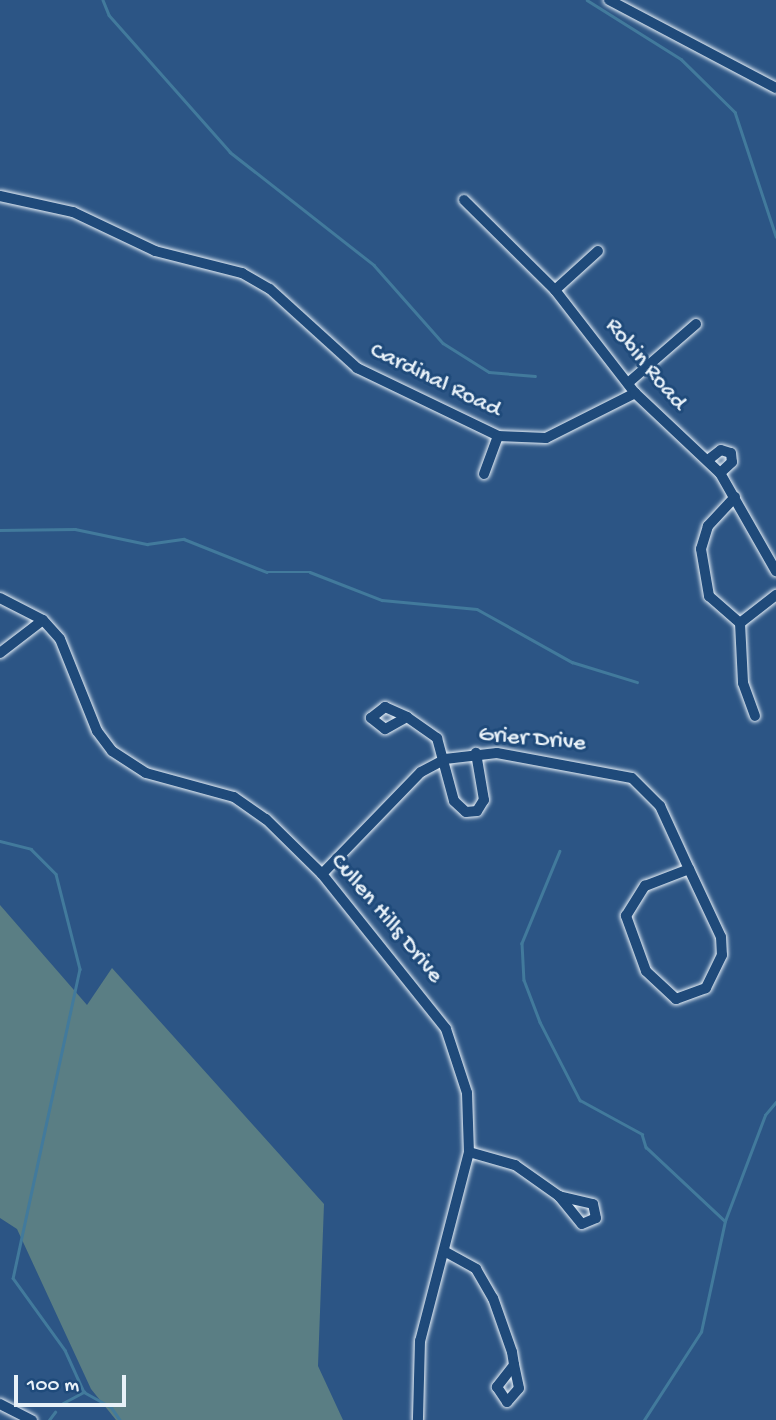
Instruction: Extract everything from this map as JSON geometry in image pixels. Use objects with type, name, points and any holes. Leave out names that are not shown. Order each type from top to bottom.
[{"type":"street","points":[[609,0],[776,88]]},
{"type":"street","name":"Cardinal Road","points":[[0,196],[73,212],[155,251],[242,274],[270,289],[357,368],[498,436],[546,438],[635,393]]},
{"type":"street","name":"Robin Road","points":[[464,200],[555,290],[635,393],[720,473],[776,570]]},
{"type":"street","points":[[555,290],[598,251]]},
{"type":"street","points":[[628,383],[696,324]]},
{"type":"street","points":[[484,474],[498,436]]},
{"type":"street","points":[[708,460],[721,450],[731,453],[732,462],[720,473]]},
{"type":"street","points":[[735,498],[708,526],[700,559],[709,596],[740,623],[743,683],[755,716]]},
{"type":"street","points":[[740,623],[776,595]]},
{"type":"street","name":"Cullen Hills Drive","points":[[0,598],[43,620],[66,649],[97,731],[119,758],[146,773],[234,797],[322,874],[446,1029],[466,1085],[468,1152],[421,1340],[418,1420]]},
{"type":"street","points":[[0,653],[43,620]]},
{"type":"street","points":[[407,717],[437,738],[445,759],[454,801],[472,813],[484,800],[477,753]]},
{"type":"street","name":"Grier Drive","points":[[322,874],[404,787],[445,759],[477,753],[578,764],[632,778],[654,797],[689,869],[721,937],[722,955],[706,988],[682,1000],[655,985],[626,923],[628,908],[645,886],[689,869]]},
{"type":"street","points":[[468,1152],[497,1155],[559,1196]]},
{"type":"street","points":[[444,1251],[468,1262],[487,1283],[514,1364]]},
{"type":"street","points":[[0,1404],[32,1420]]},
{"type":"green space","points":[[0,905],[87,1005],[112,968],[324,1204],[318,1366],[343,1420],[116,1420],[91,1389],[17,1229],[0,1218]]},
{"type":"waterway","points":[[103,0],[109,15],[230,152],[374,265],[443,343],[489,372],[535,376]]},
{"type":"waterway","points":[[587,0],[681,59],[735,112],[776,236]]},
{"type":"waterway","points":[[0,530],[75,529],[147,544],[184,539],[267,572],[310,572],[382,600],[477,609],[572,662],[637,682]]},
{"type":"waterway","points":[[0,841],[31,849],[56,874],[80,969],[13,1278],[65,1350],[84,1392],[111,1407],[120,1420]]},
{"type":"waterway","points":[[560,851],[522,943],[524,980],[540,1022],[580,1100],[642,1134],[646,1147],[725,1221]]},
{"type":"waterway","points":[[644,1420],[701,1332],[725,1221],[765,1115],[776,1102]]},
{"type":"waterway","points":[[63,1403],[84,1392]]},
{"type":"waterway","points":[[49,1420],[55,1412]]}]
